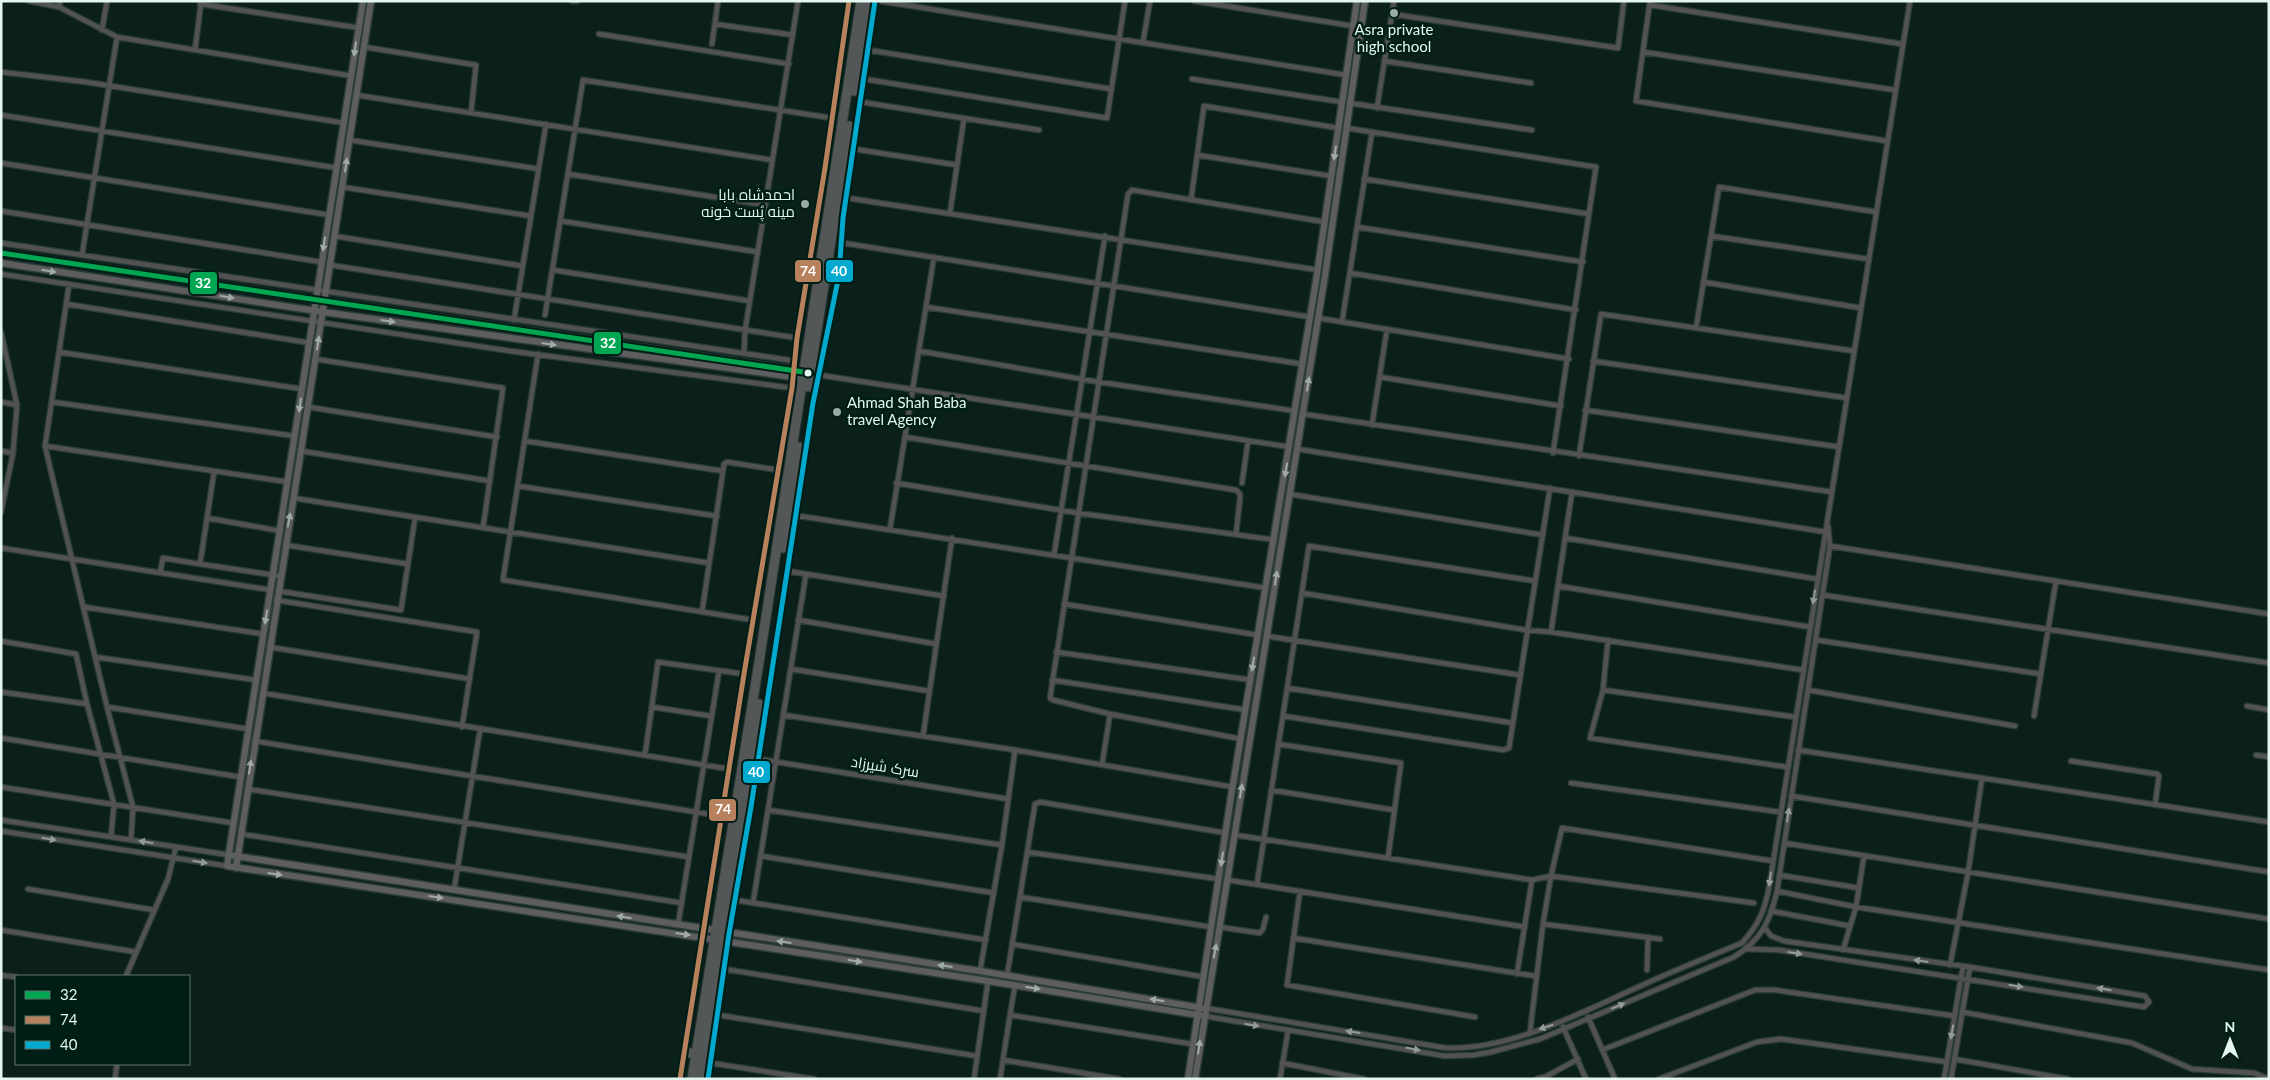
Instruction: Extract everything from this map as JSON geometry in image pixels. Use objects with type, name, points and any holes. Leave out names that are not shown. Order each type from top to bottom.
[{"type":"highway","points":[[692,1079],[722,936],[793,515],[809,376],[861,1]]},
{"type":"highway","points":[[699,1079],[868,1]]},
{"type":"highway","points":[[684,1052],[696,1054]]},
{"type":"street","points":[[29,1],[60,4],[117,37],[352,76]]},
{"type":"street","points":[[102,30],[107,1]]},
{"type":"street","points":[[277,576],[280,531],[318,291],[328,215],[352,76],[362,1]]},
{"type":"street","points":[[227,866],[263,634],[285,546],[302,451],[371,1]]},
{"type":"street","points":[[572,1],[577,1]]},
{"type":"street","points":[[712,44],[718,1]]},
{"type":"street","points":[[744,352],[745,331],[798,1]]},
{"type":"street","points":[[680,1079],[744,674],[792,388],[797,338],[849,1]]},
{"type":"street","points":[[809,376],[833,306],[875,1]]},
{"type":"street","points":[[880,1],[1346,75]]},
{"type":"street","points":[[864,79],[1106,118],[1125,1]]},
{"type":"street","points":[[1143,42],[1150,1]]},
{"type":"street","points":[[1194,1],[1353,26]]},
{"type":"street","points":[[1346,102],[1346,75],[1357,1]]},
{"type":"street","points":[[1202,1008],[1211,927],[1250,680],[1293,448],[1303,414],[1318,318],[1342,128],[1365,1]]},
{"type":"street","points":[[1377,108],[1394,1]]},
{"type":"street","points":[[1392,14],[1618,48],[1624,1]]},
{"type":"street","points":[[1,831],[703,937],[722,936],[980,971],[1446,1048],[1490,1045],[1561,1022],[1742,943],[1755,929],[1764,910],[1817,579],[1827,532],[1868,259],[1910,1]]},
{"type":"street","points":[[195,50],[201,3],[366,30]]},
{"type":"street","points":[[1887,141],[1636,100],[1650,3],[1902,44]]},
{"type":"street","points":[[715,24],[793,35]]},
{"type":"street","points":[[599,34],[789,64]]},
{"type":"street","points":[[82,255],[117,37]]},
{"type":"street","points":[[364,47],[476,64],[471,113]]},
{"type":"street","points":[[868,50],[1111,89]]},
{"type":"street","points":[[1643,52],[1895,90]]},
{"type":"street","points":[[1384,61],[1532,83]]},
{"type":"street","points":[[1,72],[344,123]]},
{"type":"street","points":[[1192,79],[1532,130]]},
{"type":"street","points":[[545,315],[584,80],[832,118]]},
{"type":"street","points":[[356,95],[772,160]]},
{"type":"street","points":[[861,102],[1039,130]]},
{"type":"street","points":[[1191,200],[1204,106],[1596,167],[1569,359],[1553,453]]},
{"type":"street","points":[[1,116],[337,168]]},
{"type":"street","points":[[950,213],[964,118]]},
{"type":"street","points":[[514,320],[546,124]]},
{"type":"street","points":[[1188,1079],[1192,1044],[1220,927],[1228,880],[1290,494],[1295,411],[1302,364],[1331,176],[1342,128]]},
{"type":"street","points":[[1342,322],[1372,132]]},
{"type":"street","points":[[350,140],[539,169]]},
{"type":"street","points":[[854,149],[957,165]]},
{"type":"street","points":[[1197,155],[1331,176]]},
{"type":"street","points":[[1,163],[328,215]]},
{"type":"street","points":[[568,174],[765,205]]},
{"type":"street","points":[[1364,180],[1589,214]]},
{"type":"street","points":[[342,187],[531,216]]},
{"type":"street","points":[[1696,328],[1719,187],[1876,212]]},
{"type":"street","points":[[1241,739],[1110,714],[1050,698],[1121,239],[1129,191],[1324,222]]},
{"type":"street","points":[[847,198],[1318,270]]},
{"type":"street","points":[[1,211],[321,262]]},
{"type":"street","points":[[561,221],[758,252]]},
{"type":"street","points":[[1357,227],[1583,262]]},
{"type":"street","points":[[334,236],[523,266]]},
{"type":"street","points":[[1054,554],[1105,236]]},
{"type":"street","points":[[1711,236],[1868,259]]},
{"type":"street","points":[[1,243],[326,293],[744,352],[795,361]]},
{"type":"street","points":[[843,243],[1310,317]]},
{"type":"street","points":[[1,253],[793,374]]},
{"type":"street","points":[[890,529],[934,257]]},
{"type":"street","points":[[1,263],[323,312],[912,388],[1827,532]]},
{"type":"street","points":[[330,265],[797,338]]},
{"type":"street","points":[[553,270],[750,301]]},
{"type":"street","points":[[1350,273],[1576,310]]},
{"type":"street","points":[[1,274],[538,354],[792,388]]},
{"type":"street","points":[[1703,282],[1861,308]]},
{"type":"street","points":[[69,285],[45,446],[107,707],[134,808],[131,840]]},
{"type":"street","points":[[66,304],[310,343]]},
{"type":"street","points":[[926,306],[1302,364]]},
{"type":"street","points":[[1578,456],[1600,314],[1854,351]]},
{"type":"street","points":[[1318,318],[1569,359]]},
{"type":"street","points":[[1372,425],[1386,329]]},
{"type":"street","points":[[1,332],[4,354],[17,404],[13,453],[1,512]]},
{"type":"street","points":[[919,351],[1099,382],[1295,411]]},
{"type":"street","points":[[59,352],[302,389]]},
{"type":"street","points":[[538,354],[504,580],[753,620]]},
{"type":"street","points":[[315,359],[503,388],[483,528]]},
{"type":"street","points":[[1593,360],[1847,398]]},
{"type":"street","points":[[1380,377],[1561,406]]},
{"type":"street","points":[[1,402],[17,404]]},
{"type":"street","points":[[52,402],[295,436]]},
{"type":"street","points":[[308,407],[497,437]]},
{"type":"street","points":[[1585,410],[1839,447]]},
{"type":"street","points":[[1303,414],[1553,453],[1832,492]]},
{"type":"street","points":[[905,437],[1236,490],[1240,494],[1236,534]]},
{"type":"street","points":[[1242,483],[1248,440]]},
{"type":"street","points":[[525,441],[723,471]]},
{"type":"street","points":[[45,446],[288,482]]},
{"type":"street","points":[[1,451],[13,453]]},
{"type":"street","points":[[302,451],[490,481]]},
{"type":"street","points":[[702,612],[724,464],[727,462],[778,470]]},
{"type":"street","points":[[200,564],[214,472]]},
{"type":"street","points":[[896,483],[1078,513],[1275,540]]},
{"type":"street","points":[[518,486],[716,516]]},
{"type":"street","points":[[1283,716],[1504,750],[1509,748],[1526,630],[1550,488]]},
{"type":"street","points":[[1551,632],[1572,492]]},
{"type":"street","points":[[1290,494],[1542,535]]},
{"type":"street","points":[[293,498],[710,563]]},
{"type":"street","points":[[793,515],[952,538],[1266,588]]},
{"type":"street","points":[[207,518],[280,531]]},
{"type":"street","points":[[1,548],[401,610],[415,518]]},
{"type":"street","points":[[1,820],[704,929],[722,936],[1288,1031],[1457,1056],[1491,1052],[1540,1039],[1734,957],[1747,949],[1765,928],[1772,912],[1776,892],[1816,640],[1830,546],[1827,532]]},
{"type":"street","points":[[923,736],[952,538]]},
{"type":"street","points":[[1565,538],[1817,579]]},
{"type":"street","points":[[285,546],[408,564]]},
{"type":"street","points":[[708,1079],[724,969],[722,936],[735,900],[787,571],[787,546]]},
{"type":"street","points":[[1257,884],[1309,546],[1535,581]]},
{"type":"street","points":[[1830,546],[2269,614]]},
{"type":"street","points":[[160,573],[163,558],[277,576]]},
{"type":"street","points":[[787,571],[944,596]]},
{"type":"street","points":[[753,903],[806,574]]},
{"type":"street","points":[[2034,716],[2056,581]]},
{"type":"street","points":[[1558,586],[1810,627]]},
{"type":"street","points":[[236,868],[276,600],[274,590]]},
{"type":"street","points":[[1302,593],[1526,630],[1608,640],[1803,670]]},
{"type":"street","points":[[1823,595],[2269,663]]},
{"type":"street","points":[[1264,598],[1272,599]]},
{"type":"street","points":[[276,600],[475,631],[477,634],[462,727]]},
{"type":"street","points":[[1064,604],[1258,635]]},
{"type":"street","points":[[84,607],[263,634]]},
{"type":"street","points":[[798,620],[936,644]]},
{"type":"street","points":[[1266,636],[1520,675]]},
{"type":"street","points":[[1608,640],[1603,690],[1590,738],[1787,767]]},
{"type":"street","points":[[1816,640],[2041,674]]},
{"type":"street","points":[[1,641],[76,654],[87,704],[114,804],[111,837]]},
{"type":"street","points":[[269,646],[470,679]]},
{"type":"street","points":[[1056,652],[1250,680]]},
{"type":"street","points":[[95,657],[256,680]]},
{"type":"street","points":[[645,755],[658,662],[744,674]]},
{"type":"street","points":[[790,669],[930,691]]},
{"type":"street","points":[[678,925],[719,671]]},
{"type":"street","points":[[1052,680],[1246,710]]},
{"type":"street","points":[[1287,688],[1512,723]]},
{"type":"street","points":[[1603,690],[1795,717]]},
{"type":"street","points":[[1808,690],[2015,726]]},
{"type":"street","points":[[1,692],[87,704]]},
{"type":"street","points":[[262,694],[729,769]]},
{"type":"street","points":[[2247,706],[2269,710]]},
{"type":"street","points":[[107,707],[248,729]]},
{"type":"street","points":[[652,707],[712,716]]},
{"type":"street","points":[[1102,765],[1110,714]]},
{"type":"street","points":[[783,715],[1015,750],[1233,787]]},
{"type":"street","points":[[454,890],[480,730]]},
{"type":"street","points":[[1,738],[240,776]]},
{"type":"street","points":[[254,741],[721,816]]},
{"type":"street","points":[[1278,744],[1401,763],[1388,858]]},
{"type":"street","points":[[980,971],[1002,846],[1015,750]]},
{"type":"street","points":[[1798,750],[2269,822]]},
{"type":"street","points":[[2256,755],[2269,757]]},
{"type":"street","name":"سرک شیرزاد","points":[[758,759],[1008,798]]},
{"type":"street","points":[[2071,762],[2157,774],[2155,805]]},
{"type":"street","points":[[1950,964],[1968,873],[1982,778]]},
{"type":"street","points":[[1572,782],[1780,812]]},
{"type":"street","points":[[1,787],[233,823]]},
{"type":"street","points":[[247,789],[689,858]]},
{"type":"street","points":[[1271,790],[1394,810]]},
{"type":"street","points":[[1791,796],[2269,872]]},
{"type":"street","points":[[1007,976],[1035,804],[1040,802],[1226,833]]},
{"type":"street","points":[[768,810],[1002,846]]},
{"type":"street","points":[[1530,1032],[1535,976],[1560,831],[1566,827],[1773,861]]},
{"type":"street","points":[[240,834],[682,903]]},
{"type":"street","points":[[1235,835],[1532,880],[1551,876],[1754,902]]},
{"type":"street","points":[[1784,843],[2269,919]]},
{"type":"street","points":[[126,975],[168,879],[176,847]]},
{"type":"street","points":[[1027,852],[1219,879]]},
{"type":"street","points":[[761,856],[994,893]]},
{"type":"street","points":[[1843,950],[1856,907],[1864,856]]},
{"type":"street","points":[[1779,875],[1859,888]]},
{"type":"street","points":[[1228,880],[1525,927]]},
{"type":"street","points":[[1517,974],[1532,880]]},
{"type":"street","points":[[28,889],[154,910]]},
{"type":"street","points":[[1300,891],[1287,985],[1475,1017]]},
{"type":"street","points":[[1776,892],[1856,907],[2269,970]]},
{"type":"street","points":[[1020,897],[1211,927]]},
{"type":"street","points":[[735,900],[986,940]]},
{"type":"street","points":[[1764,910],[1850,926]]},
{"type":"street","points":[[1220,927],[1260,933],[1266,918]]},
{"type":"street","points":[[1543,924],[1660,939]]},
{"type":"street","points":[[1747,949],[1779,950],[2144,1007],[2149,1002],[2145,996],[1970,967],[1784,941],[1771,936],[1765,928]]},
{"type":"street","points":[[1,930],[136,952]]},
{"type":"street","points":[[1647,970],[1648,937]]},
{"type":"street","points":[[1293,938],[1535,976]]},
{"type":"street","points":[[1012,944],[1204,977]]},
{"type":"street","points":[[1944,1079],[1963,966]]},
{"type":"street","points":[[1950,1079],[1970,967]]},
{"type":"street","points":[[724,969],[984,1011]]},
{"type":"street","points":[[968,978],[970,970]]},
{"type":"street","points":[[1,975],[15,977]]},
{"type":"street","points":[[974,1079],[988,981]]},
{"type":"street","points":[[1000,1079],[1014,985]]},
{"type":"street","points":[[1602,1050],[1755,990],[1775,990],[1955,1016]]},
{"type":"street","points":[[1586,1011],[1614,1079]]},
{"type":"street","points":[[1962,1012],[2132,1043],[2192,1069],[2254,1072],[2269,1079]]},
{"type":"street","points":[[718,1015],[977,1056]]},
{"type":"street","points":[[1010,1015],[1192,1044]]},
{"type":"street","points":[[1195,1079],[1200,1016]]},
{"type":"street","points":[[1561,1022],[1586,1079]]},
{"type":"street","points":[[2,1029],[15,1030]]},
{"type":"street","points":[[1280,1079],[1288,1031]]},
{"type":"street","points":[[1659,1079],[1757,1042],[1781,1039],[1947,1062]]},
{"type":"street","points":[[1954,1059],[2068,1079]]},
{"type":"street","points":[[1003,1060],[1119,1079]]},
{"type":"street","points":[[1537,1079],[1548,1076],[1578,1060]]},
{"type":"street","points":[[711,1063],[814,1079]]},
{"type":"street","points":[[1282,1063],[1364,1079]]},
{"type":"street","points":[[115,1079],[118,1065]]},
{"type":"transit line","name":"74","points":[[680,1079],[744,674],[792,388],[797,338],[825,168],[849,1]]},
{"type":"transit line","name":"40","points":[[708,1079],[729,934],[751,807],[813,403],[839,275],[843,218],[875,1]]},
{"type":"transit line","name":"32","points":[[1,253],[810,373]]},
{"type":"place","name":"Asra private high school","points":[[1394,13]]},
{"type":"place","name":"احمدشاه بابا مینه پُست خونه","points":[[805,204]]},
{"type":"place","name":"Ahmad Shah Baba travel Agency","points":[[837,412]]}]
